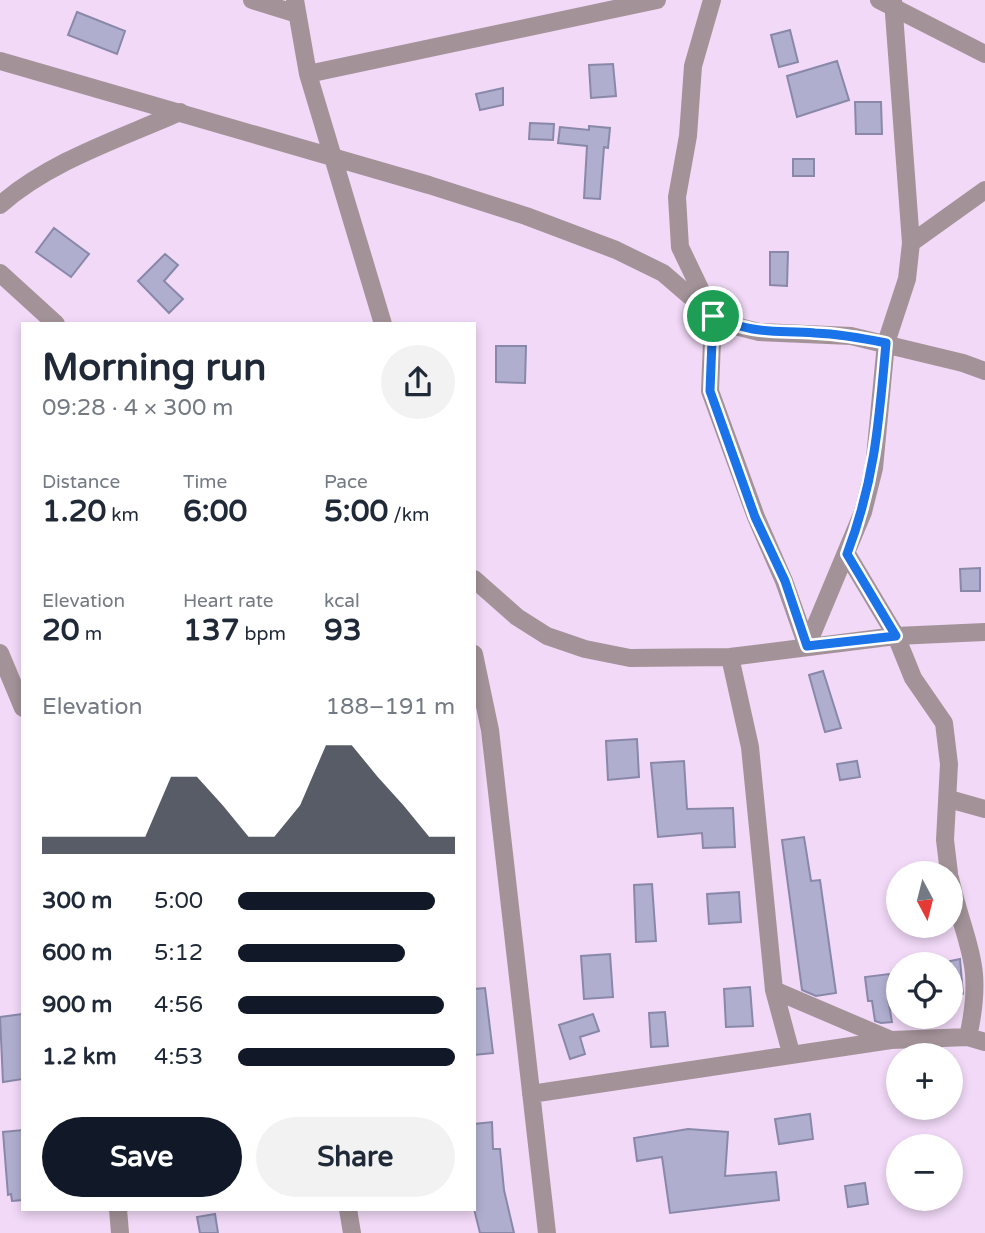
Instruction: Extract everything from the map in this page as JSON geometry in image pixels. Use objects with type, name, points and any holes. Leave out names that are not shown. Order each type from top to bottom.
[{"type":"street","points":[[252,0],[296,7],[308,74],[382,322]]},
{"type":"street","points":[[308,74],[657,0]]},
{"type":"street","points":[[712,0],[694,66],[688,136],[677,197],[680,247],[713,316],[710,391],[755,517],[785,581],[807,646]]},
{"type":"street","points":[[807,646],[863,512],[874,468],[886,343],[907,279],[911,243],[889,3]]},
{"type":"street","points":[[889,3],[985,54]]},
{"type":"street","points":[[0,61],[331,156],[526,216],[616,250],[663,273],[713,316],[739,327],[760,332],[816,333],[886,343],[985,371]]},
{"type":"street","points":[[0,205],[16,191],[52,170],[180,112]]},
{"type":"street","points":[[911,243],[985,190]]},
{"type":"street","points":[[0,273],[54,322]]},
{"type":"street","points":[[847,554],[896,636],[913,678],[944,723],[948,741],[949,799],[945,840],[948,861]]},
{"type":"street","points":[[476,581],[517,617],[537,629],[586,649],[630,658],[730,657],[896,636],[985,632]]},
{"type":"street","points":[[0,653],[21,703]]},
{"type":"street","points":[[730,657],[750,747],[774,990],[791,1053]]},
{"type":"street","points":[[476,673],[547,1233]]},
{"type":"street","points":[[949,799],[985,809]]},
{"type":"street","points":[[531,1094],[891,1040],[976,1039],[983,970],[963,913]]},
{"type":"street","points":[[774,990],[891,1040]]},
{"type":"street","points":[[118,1211],[120,1233]]},
{"type":"street","points":[[348,1211],[352,1233]]},
{"type":"building","points":[[77,12],[125,31],[117,54],[68,35]]},
{"type":"building","points":[[790,30],[798,62],[779,67],[771,35]]},
{"type":"building","points":[[837,61],[849,100],[797,117],[787,76]]},
{"type":"building","points":[[613,64],[616,96],[591,98],[589,65]]},
{"type":"building","points":[[503,88],[503,105],[480,110],[476,94]]},
{"type":"building","points":[[855,102],[881,102],[882,134],[856,134]]},
{"type":"building","points":[[530,123],[554,124],[553,140],[529,139]]},
{"type":"building","points":[[589,126],[610,128],[608,148],[604,147],[600,199],[584,198],[587,146],[558,143],[560,127],[589,130]]},
{"type":"building","points":[[793,159],[814,159],[814,176],[793,176]]},
{"type":"building","points":[[54,228],[89,254],[71,277],[36,252]]},
{"type":"building","points":[[770,252],[788,252],[787,286],[770,285]]},
{"type":"building","points":[[165,254],[178,265],[164,281],[183,299],[169,313],[138,281]]},
{"type":"building","points":[[496,346],[526,346],[525,383],[496,382]]},
{"type":"building","points":[[980,568],[980,591],[961,591],[960,569]]},
{"type":"building","points":[[823,671],[841,728],[825,732],[809,675]]},
{"type":"building","points":[[637,739],[639,777],[608,780],[606,741]]},
{"type":"building","points":[[684,761],[687,809],[733,808],[735,847],[703,848],[702,833],[658,837],[651,763]]},
{"type":"building","points":[[857,761],[860,777],[840,780],[837,764]]},
{"type":"building","points":[[804,837],[811,881],[820,880],[836,993],[816,996],[802,990],[782,840]]},
{"type":"building","points":[[652,884],[656,941],[636,942],[634,885]]},
{"type":"building","points":[[739,892],[741,922],[709,924],[707,894]]},
{"type":"building","points":[[610,954],[613,997],[584,999],[581,956]]},
{"type":"building","points":[[886,974],[886,1023],[875,1021],[872,1001],[868,1001],[865,977]]},
{"type":"building","points":[[750,987],[753,1026],[726,1027],[724,989]]},
{"type":"building","points":[[485,988],[493,1053],[476,1055],[476,989]]},
{"type":"building","points":[[665,1012],[668,1046],[651,1047],[649,1013]]},
{"type":"building","points":[[21,1014],[21,1079],[3,1082],[0,1017]]},
{"type":"building","points":[[593,1014],[599,1031],[580,1037],[585,1054],[570,1059],[559,1025]]},
{"type":"building","points":[[810,1114],[813,1139],[779,1144],[775,1119]]},
{"type":"building","points":[[492,1122],[493,1149],[500,1149],[504,1190],[514,1233],[480,1233],[474,1211],[476,1124]]},
{"type":"building","points":[[688,1129],[728,1132],[725,1176],[776,1172],[779,1200],[670,1213],[662,1157],[637,1161],[634,1138]]},
{"type":"building","points":[[21,1130],[21,1200],[12,1201],[11,1194],[8,1195],[3,1132]]},
{"type":"building","points":[[865,1183],[868,1204],[848,1207],[845,1186]]},
{"type":"building","points":[[215,1214],[218,1233],[200,1233],[197,1217]]},
{"type":"route","points":[[713,316],[760,332],[851,336],[886,343],[874,468],[863,512],[847,554],[896,636],[807,646],[785,581],[755,517],[710,391],[713,316]]}]
